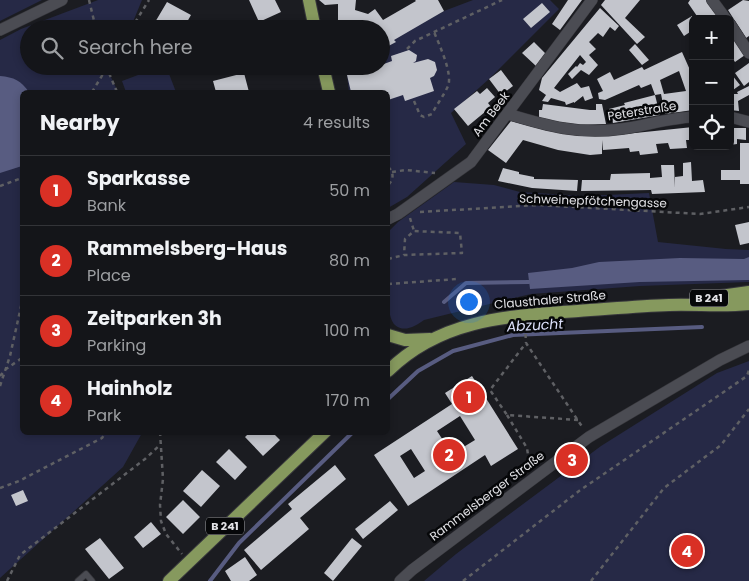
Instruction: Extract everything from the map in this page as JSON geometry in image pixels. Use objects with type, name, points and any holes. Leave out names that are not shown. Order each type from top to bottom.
[{"type":"main road","points":[[309,0],[313,20]]},
{"type":"main road","points":[[325,75],[329,90]]},
{"type":"main road","name":"Clausthaler Straße","points":[[669,305],[749,292]]},
{"type":"main road","name":"Clausthaler Straße","points":[[390,365],[433,339],[468,325],[505,316],[669,305],[749,304]]},
{"type":"main road","points":[[390,336],[405,340],[433,339]]},
{"type":"main road","name":"B 241","points":[[169,581],[322,435]]},
{"type":"street","points":[[21,20],[62,0]]},
{"type":"street","name":"Am Beek","points":[[390,218],[471,162],[592,0]]},
{"type":"street","points":[[712,0],[723,15]]},
{"type":"street","points":[[0,30],[20,20]]},
{"type":"street","points":[[734,30],[749,53]]},
{"type":"street","name":"Peterstraße","points":[[508,114],[574,131],[621,130],[666,120],[689,117]]},
{"type":"street","points":[[734,118],[749,122]]},
{"type":"street","name":"Rammelsberger Straße","points":[[400,581],[532,478],[589,437],[720,360],[749,346]]},
{"type":"lane","points":[[78,581],[86,574],[92,581]]},
{"type":"path","points":[[88,0],[94,20]]},
{"type":"path","points":[[137,20],[150,0]]},
{"type":"path","points":[[407,49],[434,32],[502,0]]},
{"type":"path","points":[[414,101],[420,115],[428,116],[432,114],[448,85],[447,69],[434,32]]},
{"type":"path","points":[[93,90],[102,75]]},
{"type":"path","points":[[110,75],[115,90]]},
{"type":"path","points":[[390,170],[392,172],[390,182]]},
{"type":"path","points":[[392,172],[406,170],[436,173],[444,181]]},
{"type":"path","points":[[0,186],[20,179]]},
{"type":"path","name":"Schweinepfötchengasse","points":[[408,206],[422,213],[538,206],[700,214],[749,207]]},
{"type":"path","points":[[390,259],[404,255],[462,253],[460,233],[414,231],[405,240],[404,255]]},
{"type":"path","points":[[390,284],[457,279]]},
{"type":"path","points":[[0,386],[10,356],[20,311]]},
{"type":"path","points":[[526,330],[526,343],[589,437]]},
{"type":"path","points":[[526,343],[490,390],[527,448],[532,478]]},
{"type":"path","points":[[0,376],[6,369],[20,359]]},
{"type":"path","points":[[463,581],[579,491],[747,376],[749,370]]},
{"type":"path","points":[[591,581],[664,488],[721,445],[749,409]]},
{"type":"path","points":[[507,415],[578,420]]},
{"type":"path","points":[[0,488],[19,481],[102,438],[104,435]]},
{"type":"path","points":[[160,435],[163,480],[160,505],[161,521],[166,534],[189,562]]},
{"type":"path","points":[[7,581],[20,555],[160,445]]},
{"type":"shaded area","points":[[0,0],[42,0],[0,21]]},
{"type":"shaded area","points":[[98,0],[142,0],[134,20],[45,20]]},
{"type":"shaded area","points":[[473,0],[550,0],[559,9],[489,79],[451,113],[466,144],[407,197],[390,207],[390,90],[349,90],[347,75],[390,75],[390,41],[444,11]]},
{"type":"shaded area","points":[[20,30],[20,75],[110,75],[117,90],[20,90],[20,435],[141,435],[123,467],[0,578],[0,40]]},
{"type":"shaded area","points":[[138,75],[169,75],[175,90],[125,90],[122,81]]},
{"type":"shaded area","points":[[0,76],[17,80],[27,90],[20,90],[20,167],[0,173]]},
{"type":"shaded area","points":[[454,182],[494,185],[520,192],[585,196],[649,193],[658,242],[749,250],[749,282],[640,286],[531,294],[424,320],[406,329],[395,325],[390,314],[390,230],[398,222]]},
{"type":"shaded area","points":[[749,257],[749,280],[640,282],[530,289],[528,273],[572,268],[599,262],[680,258],[744,259]]},
{"type":"shaded area","points":[[749,361],[749,581],[424,581],[456,554],[601,446],[717,373]]},
{"type":"building","points":[[249,0],[275,0],[281,12],[263,20],[258,20]]},
{"type":"building","points":[[319,0],[356,0],[355,10],[368,14],[375,9],[383,20],[338,20],[338,4],[325,5]]},
{"type":"building","points":[[415,0],[438,0],[444,11],[394,40],[396,42],[390,45],[390,20],[383,20]]},
{"type":"building","points":[[568,0],[582,0],[560,30],[552,24]]},
{"type":"building","points":[[605,0],[640,0],[625,18],[645,37],[637,44],[601,5]]},
{"type":"building","points":[[690,0],[708,0],[718,14],[696,15],[688,3]]},
{"type":"building","points":[[743,0],[749,1],[749,36],[746,38],[734,19],[734,15],[731,15],[728,10]]},
{"type":"building","points":[[167,2],[191,15],[188,20],[156,20]]},
{"type":"building","points":[[542,3],[550,12],[531,28],[523,19]]},
{"type":"building","points":[[600,8],[619,26],[615,31],[610,27],[603,37],[598,33],[589,42],[596,49],[589,55],[598,65],[589,75],[581,70],[572,79],[568,74],[580,63],[583,65],[586,62],[580,55],[554,88],[560,92],[577,83],[581,88],[589,86],[593,98],[585,101],[583,96],[574,103],[566,105],[565,102],[551,98],[548,102],[542,101],[546,95],[539,90],[542,78]]},
{"type":"building","points":[[689,18],[689,33],[684,36],[677,25]]},
{"type":"building","points":[[734,38],[745,55],[735,62],[734,61]]},
{"type":"building","points":[[534,42],[547,55],[536,66],[522,53]]},
{"type":"building","points":[[635,44],[649,60],[642,65],[629,50]]},
{"type":"building","points":[[409,50],[417,55],[416,61],[413,63],[428,59],[435,62],[437,70],[434,76],[430,78],[434,91],[405,101],[403,95],[390,99],[390,90],[351,90],[347,75],[390,75],[391,56]]},
{"type":"building","points":[[682,52],[689,68],[689,111],[665,114],[661,94],[655,95],[651,84],[641,88],[639,85],[605,100],[599,99],[598,93],[603,91],[597,79],[610,72],[614,80],[642,67],[644,70]],"holes":[[[679,71],[686,91],[664,94],[660,80]]]},
{"type":"building","points":[[749,63],[749,82],[744,86],[735,73]]},
{"type":"building","points":[[501,70],[513,86],[501,95],[489,79]]},
{"type":"building","points":[[236,75],[245,75],[248,90],[215,90],[213,81]]},
{"type":"building","points":[[734,78],[740,85],[734,89]]},
{"type":"building","points":[[749,86],[749,95],[738,101],[739,111],[734,110],[734,94],[738,94],[737,92]]},
{"type":"building","points":[[487,88],[495,97],[488,103],[491,107],[468,126],[454,109],[477,91],[480,94]]},
{"type":"building","points":[[655,95],[660,115],[613,123],[609,109]]},
{"type":"building","points":[[543,104],[596,110],[596,104],[602,104],[606,124],[576,125],[539,119],[539,110],[542,110]]},
{"type":"building","points":[[511,121],[549,131],[616,135],[689,127],[689,140],[686,140],[687,148],[670,149],[668,143],[656,144],[658,153],[640,155],[639,151],[630,152],[629,148],[603,150],[602,140],[602,154],[590,155],[558,150],[523,140],[506,163],[488,150]]},
{"type":"building","points":[[734,128],[746,128],[746,140],[737,139],[737,144],[734,144]]},
{"type":"building","points":[[740,143],[749,143],[749,184],[740,184],[740,180],[721,180],[721,170],[740,170]]},
{"type":"building","points":[[691,162],[692,181],[703,180],[705,192],[652,194],[651,190],[581,191],[582,180],[610,180],[611,174],[650,173],[650,178],[662,177],[661,165],[674,165],[675,188],[675,177],[683,176],[683,163]]},
{"type":"building","points":[[503,168],[534,177],[534,179],[578,180],[577,191],[532,188],[498,181]]},
{"type":"building","points":[[749,222],[749,243],[740,245],[735,225]]},
{"type":"building","points":[[472,376],[518,449],[491,466],[485,455],[408,506],[374,455],[452,404],[445,393]],"holes":[[[460,416],[475,440],[452,454],[437,431]],[[411,449],[425,471],[414,478],[400,456]]]},
{"type":"building","points":[[247,435],[275,435],[280,440],[263,456],[245,437]]},
{"type":"building","points":[[229,449],[247,467],[235,480],[216,462]]},
{"type":"building","points":[[335,465],[346,479],[300,518],[309,529],[261,570],[244,550],[292,509],[288,504]]},
{"type":"building","points":[[202,470],[220,486],[201,507],[183,491]]},
{"type":"building","points":[[23,490],[28,501],[16,506],[11,495]]},
{"type":"building","points":[[183,500],[200,517],[183,534],[166,517]]},
{"type":"building","points":[[390,501],[398,510],[363,539],[355,529]]},
{"type":"building","points":[[151,522],[161,534],[143,548],[134,537]]},
{"type":"building","points":[[100,538],[124,568],[109,579],[85,549]]},
{"type":"building","points":[[352,538],[362,546],[333,581],[324,573]]},
{"type":"building","points":[[245,557],[257,575],[249,581],[231,581],[225,571]]},
{"type":"waterway","points":[[444,302],[466,283],[529,282]]},
{"type":"waterway","name":"Abzucht","points":[[390,397],[418,371],[453,351],[513,335],[702,327]]},
{"type":"waterway","name":"Abzucht","points":[[210,581],[239,543],[350,435]]},
{"type":"place","name":"Sparkasse","points":[[469,397]]},
{"type":"place","name":"Rammelsberg-Haus","points":[[449,455]]},
{"type":"place","name":"Zeitparken 3h","points":[[572,460]]},
{"type":"place","name":"Hainholz","points":[[687,551]]}]
